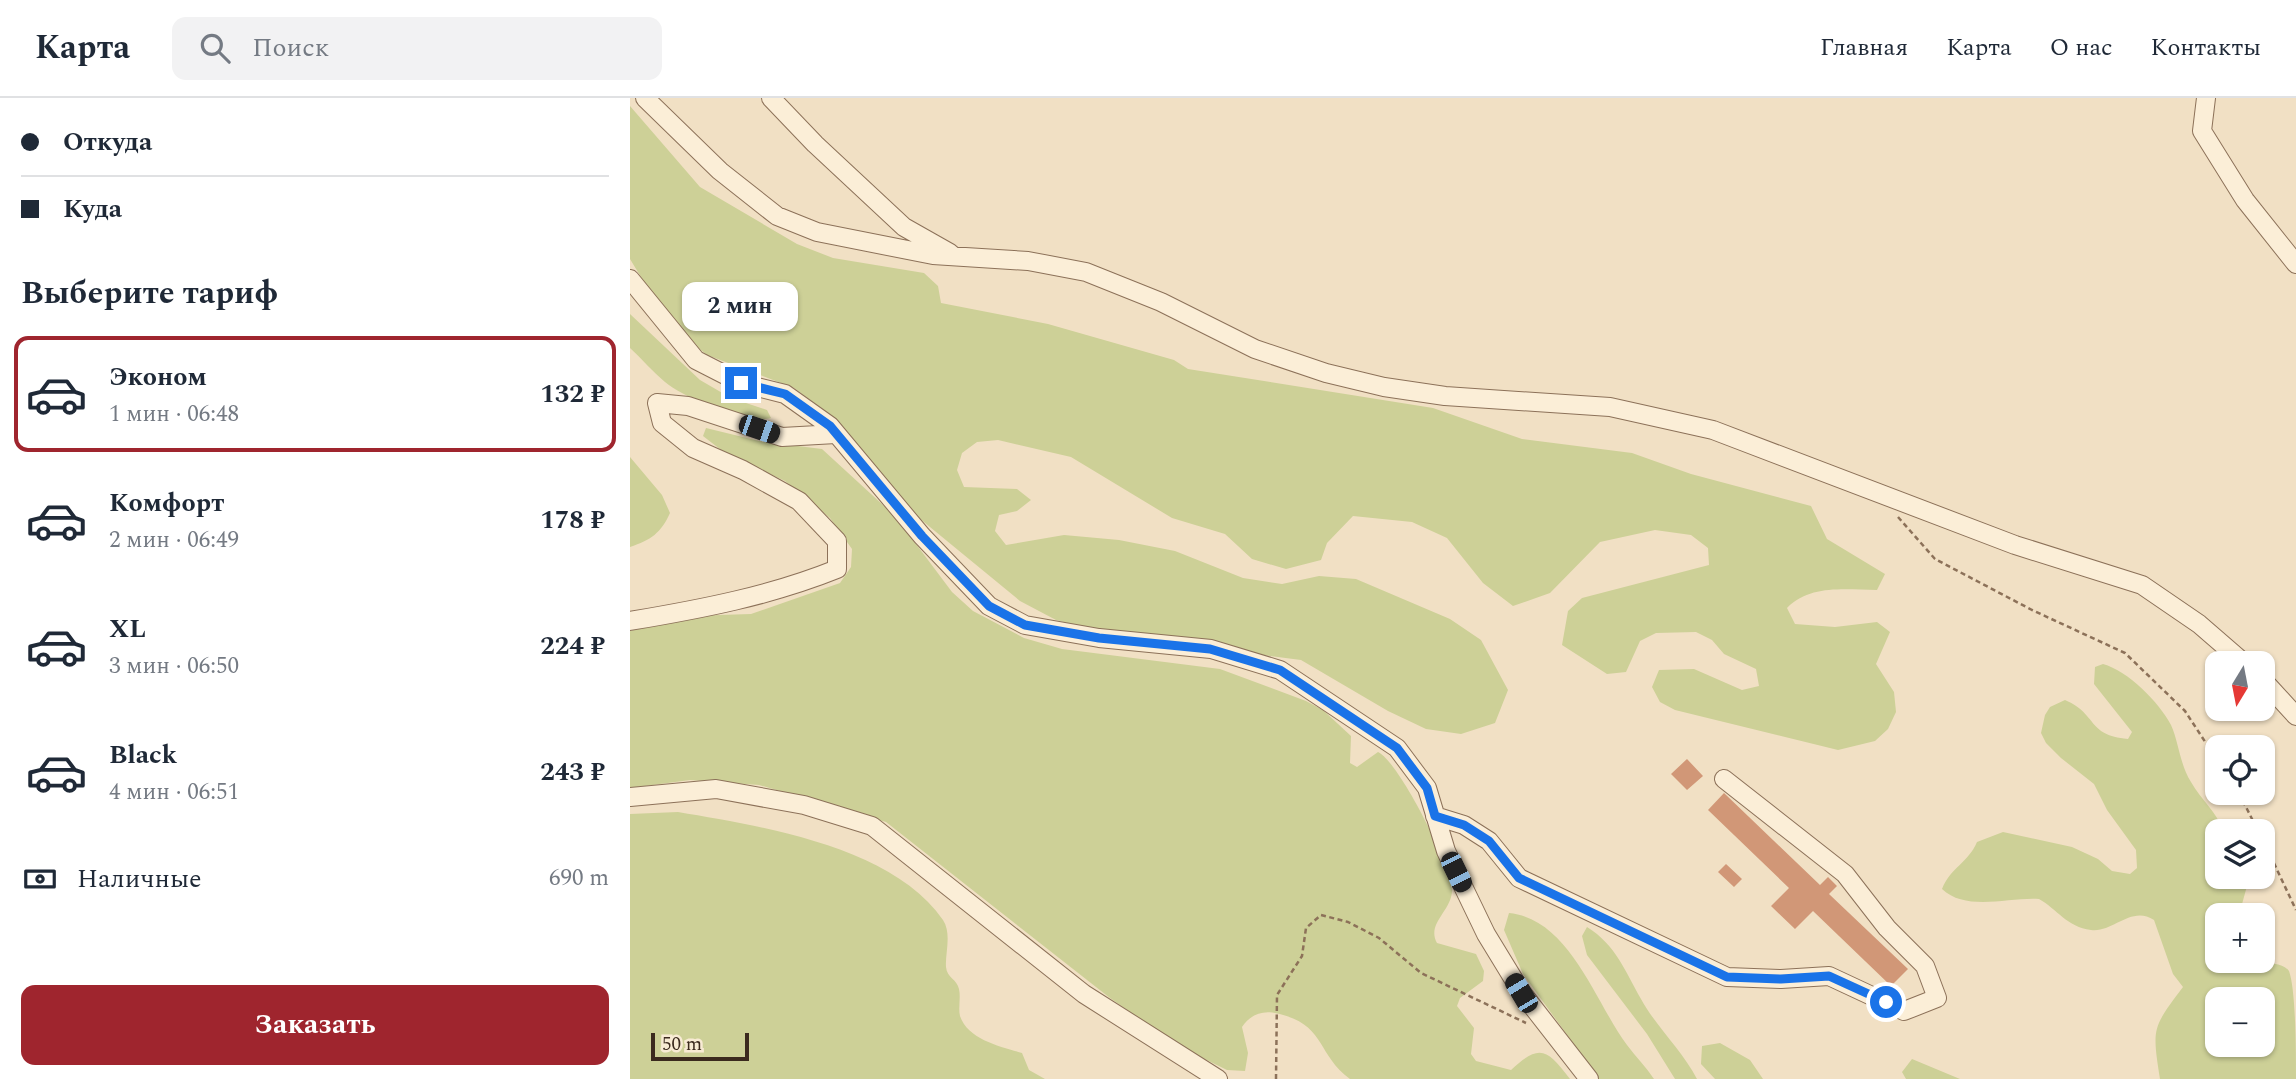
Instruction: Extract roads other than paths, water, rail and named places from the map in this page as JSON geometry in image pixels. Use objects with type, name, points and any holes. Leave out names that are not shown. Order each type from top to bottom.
[{"type":"lane","points":[[645,98],[720,171],[777,216],[817,232],[855,242],[955,257],[1028,261],[1086,272],[1161,302],[1255,349],[1326,373],[1384,387],[1445,396],[1514,398],[1610,407],[1713,430],[2015,545],[2142,585],[2199,624],[2230,651]]},
{"type":"lane","points":[[771,98],[815,144],[904,228],[955,257]]},
{"type":"lane","points":[[2206,98],[2202,131],[2245,200],[2296,264]]},
{"type":"lane","points":[[630,279],[696,360],[741,383],[785,394],[836,434],[922,536],[989,606],[1025,625],[1099,638],[1210,649],[1280,670],[1397,748],[1427,788],[1446,851],[1486,934],[1521,993],[1590,1079]]},
{"type":"lane","points":[[630,621],[716,607],[806,582],[837,569],[837,541],[799,500],[743,470],[692,448],[662,423],[657,403],[688,405],[782,437],[836,434]]},
{"type":"lane","points":[[2275,693],[2296,716]]},
{"type":"lane","points":[[1435,816],[1464,825],[1489,841],[1519,878],[1727,977],[1781,979],[1829,976],[1905,1011],[1937,998],[1925,966],[1887,928],[1845,874],[1724,779]]},
{"type":"lane","points":[[630,797],[716,789],[804,805],[872,827],[1084,994],[1218,1079]]}]
